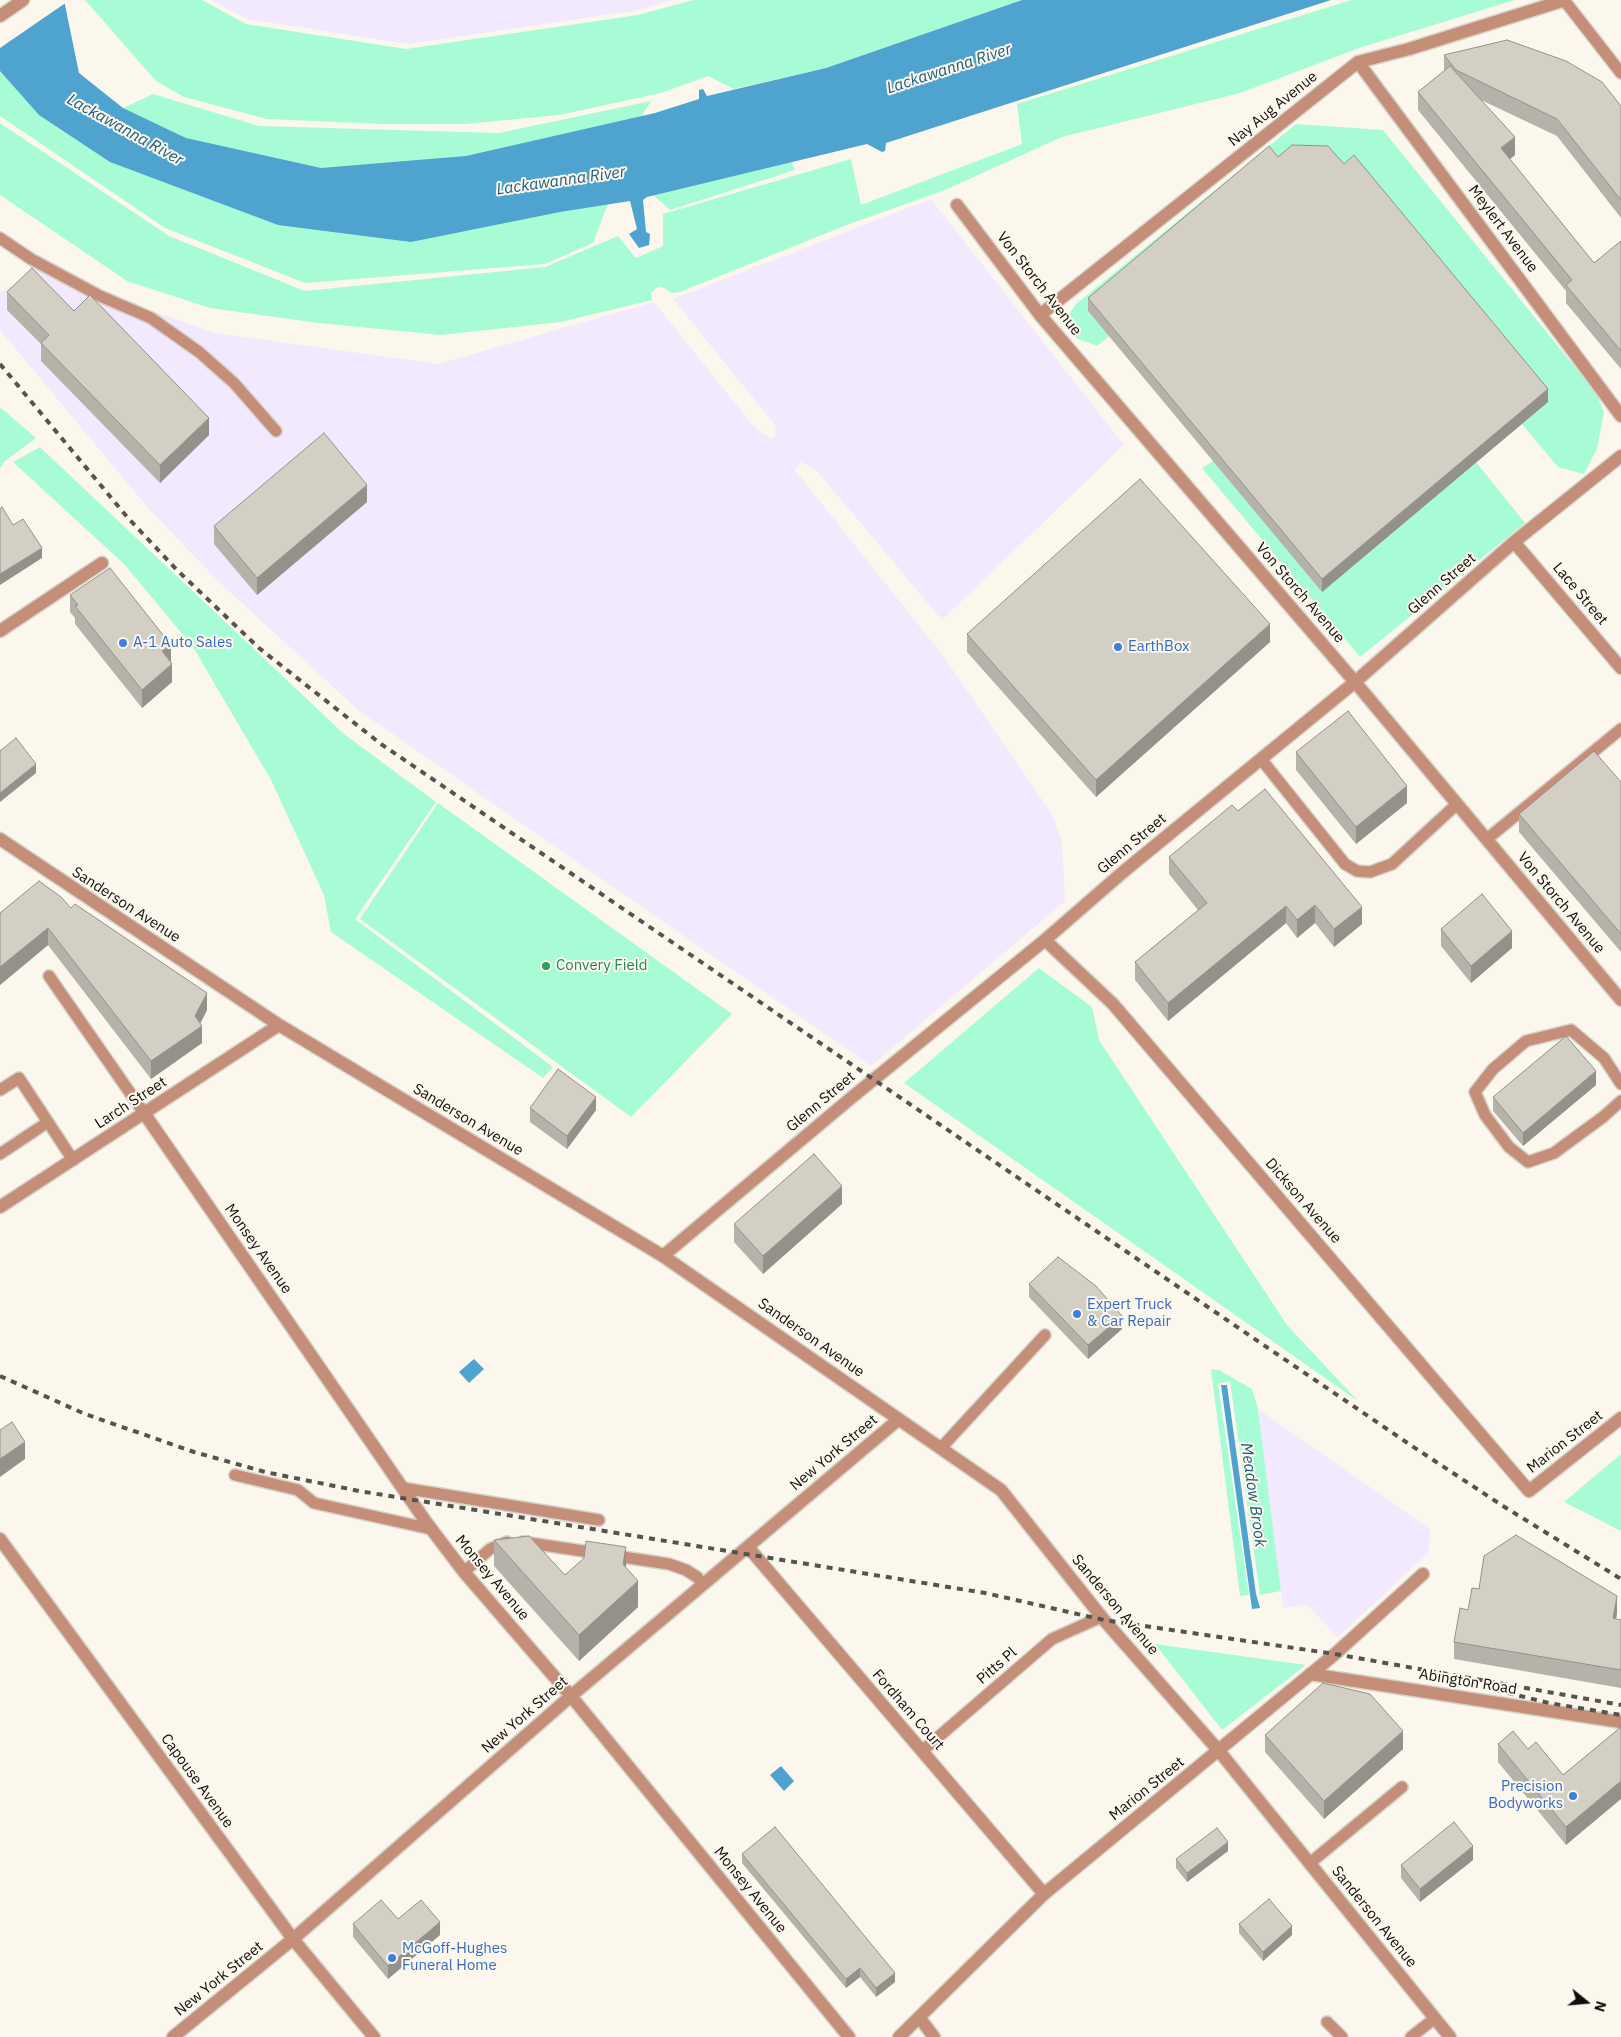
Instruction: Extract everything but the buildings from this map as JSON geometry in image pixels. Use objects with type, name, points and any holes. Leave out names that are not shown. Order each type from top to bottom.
[{"type":"street","points":[[0,16],[23,0]]},
{"type":"street","name":"Nay Aug Avenue","points":[[1040,316],[1358,62],[1409,49],[1565,0]]},
{"type":"street","name":"Meylert Avenue","points":[[1358,62],[1621,416]]},
{"type":"street","name":"Von Storch Avenue","points":[[957,205],[1040,316],[1355,682],[1621,1000]]},
{"type":"street","name":"Glenn Street","points":[[664,1256],[850,1098],[1045,940],[1123,872],[1355,682],[1514,542],[1621,456]]},
{"type":"street","name":"Lace Street","points":[[1514,542],[1621,668]]},
{"type":"street","points":[[0,631],[102,563]]},
{"type":"street","name":"Sanderson Avenue","points":[[0,839],[279,1025],[664,1256],[1001,1490],[1101,1617],[1219,1751],[1450,2037]]},
{"type":"street","name":"Dickson Avenue","points":[[1045,940],[1113,1004],[1529,1491]]},
{"type":"street","name":"Larch Street","points":[[0,1207],[279,1025]]},
{"type":"street","name":"Monsey Avenue","points":[[144,1113],[431,1529],[464,1572],[571,1696],[849,2037]]},
{"type":"street","name":"Marion Street","points":[[1529,1491],[1621,1418]]},
{"type":"street","name":"New York Street","points":[[173,2037],[293,1939],[571,1696],[899,1419]]},
{"type":"street","name":"Capouse Avenue","points":[[0,1539],[293,1939],[374,2037]]},
{"type":"street","name":"Fordham Court","points":[[748,1547],[1044,1894]]},
{"type":"street","name":"Marion Street","points":[[899,2037],[1044,1894],[1219,1751],[1423,1574]]},
{"type":"street","name":"Abington Road","points":[[1310,1674],[1621,1722]]},
{"type":"street","points":[[919,2017],[934,2037]]},
{"type":"lane","points":[[1565,0],[1621,73]]},
{"type":"lane","points":[[0,238],[31,259],[100,296],[152,318],[199,352],[234,383],[276,431]]},
{"type":"lane","points":[[1487,839],[1621,729]]},
{"type":"lane","points":[[1261,759],[1345,864],[1357,872],[1370,872],[1392,864],[1457,804]]},
{"type":"lane","points":[[49,976],[144,1113]]},
{"type":"lane","points":[[1621,1084],[1604,1058],[1571,1030],[1526,1042],[1493,1069],[1475,1092],[1485,1115],[1509,1147],[1528,1162],[1554,1153],[1603,1117],[1621,1101]]},
{"type":"lane","points":[[0,1090],[18,1078],[73,1160]]},
{"type":"lane","points":[[0,1154],[48,1122]]},
{"type":"lane","points":[[941,1448],[1045,1334]]},
{"type":"lane","points":[[235,1475],[298,1490],[314,1503],[431,1529]]},
{"type":"lane","points":[[403,1488],[600,1520]]},
{"type":"lane","points":[[464,1572],[490,1549],[500,1544],[522,1542],[669,1564],[686,1570],[697,1577],[703,1584]]},
{"type":"lane","name":"Pitts Pl","points":[[922,1751],[1052,1639],[1101,1617]]},
{"type":"lane","points":[[1310,1863],[1402,1787]]},
{"type":"lane","points":[[1411,2037],[1435,2018]]},
{"type":"lane","points":[[1327,2022],[1342,2037]]},
{"type":"shaded area","points":[[211,0],[673,0],[632,11],[408,44],[247,19]]},
{"type":"shaded area","points":[[931,199],[1124,445],[942,620],[816,470],[801,462],[795,470],[944,657],[1052,814],[1062,843],[1065,901],[871,1066],[358,710],[219,582],[148,508],[0,330],[0,293],[48,260],[107,296],[216,333],[438,364],[654,302],[755,428],[772,439],[776,434],[775,425],[673,299]]},
{"type":"shaded area","points":[[1258,1409],[1430,1529],[1429,1552],[1338,1637],[1307,1605],[1283,1608]]},
{"type":"green space","points":[[85,0],[202,0],[246,24],[406,49],[638,15],[693,0],[1022,0],[826,68],[734,89],[708,76],[661,93],[559,115],[465,124],[383,124],[267,119],[184,97],[156,81]]},
{"type":"green space","points":[[1351,0],[1515,0],[1362,47],[1240,93],[1062,137],[945,190],[844,226],[680,292],[672,293],[662,287],[656,288],[651,293],[652,300],[561,322],[441,335],[318,323],[210,308],[127,281],[0,195],[0,123],[169,236],[305,291],[545,267],[618,236],[636,258],[663,246],[663,214],[851,159],[861,205],[1022,144],[1017,104]]},
{"type":"green space","points":[[0,36],[94,122],[153,94],[259,126],[499,133],[651,101],[640,119],[593,243],[545,264],[305,283],[165,228],[0,116]]},
{"type":"green space","points":[[1296,124],[1383,130],[1596,393],[1604,412],[1597,449],[1584,474],[1558,467],[1522,424],[1548,402],[1088,311],[1109,336],[1097,346],[1076,338],[1068,328],[1067,317],[1076,304]]},
{"type":"green space","points":[[786,152],[795,170],[670,210],[653,195]]},
{"type":"green space","points":[[0,407],[36,438],[5,461],[0,468]]},
{"type":"green space","points":[[40,447],[344,734],[436,802],[355,919],[553,1067],[543,1078],[331,932],[324,895],[271,780],[193,647],[125,565],[13,462]]},
{"type":"green space","points":[[1213,461],[1476,462],[1525,523],[1360,657],[1202,468]]},
{"type":"green space","name":"Convery Field","points":[[438,803],[732,1014],[631,1117],[360,919]]},
{"type":"green space","points":[[1039,968],[1092,1007],[1099,1040],[1287,1325],[1358,1401],[904,1083]]},
{"type":"green space","points":[[1211,1369],[1219,1370],[1252,1389],[1258,1409],[1281,1591],[1260,1595],[1230,1381],[1218,1384],[1249,1595],[1240,1596]]},
{"type":"green space","points":[[1621,1454],[1621,1531],[1564,1502]]},
{"type":"green space","points":[[1155,1644],[1306,1665],[1222,1730]]},
{"type":"water","name":"Lackawanna River","points":[[0,0],[64,0],[79,73],[123,108],[186,138],[321,168],[466,156],[655,113],[699,99],[699,90],[703,89],[707,96],[826,68],[1022,0],[1331,0],[886,143],[885,151],[882,152],[867,144],[647,197],[643,200],[646,232],[650,234],[649,245],[639,248],[629,234],[637,229],[630,201],[560,212],[411,242],[278,225],[110,162],[39,115],[0,71]]},
{"type":"water","points":[[474,1359],[484,1369],[469,1383],[459,1372]]},
{"type":"water","points":[[1221,1385],[1227,1385],[1256,1594],[1260,1608],[1252,1609]]},
{"type":"water","points":[[781,1766],[794,1781],[784,1791],[770,1775]]},
{"type":"pier","points":[[0,0],[66,0],[67,2],[0,48]]},
{"type":"railway","points":[[0,364],[128,518],[177,570],[259,648],[381,744],[1409,1444],[1503,1506],[1621,1579]]},
{"type":"railway","points":[[0,1376],[85,1414],[194,1452],[265,1472],[359,1491],[985,1593],[1104,1620],[1335,1654],[1621,1705]]},
{"type":"railway","points":[[1496,1690],[1549,1703],[1621,1715]]},
{"type":"place","name":"A-1 Auto Sales","points":[[123,643]]},
{"type":"place","name":"EarthBox","points":[[1118,647]]},
{"type":"place","name":"Convery Field","points":[[546,966]]},
{"type":"place","name":"Expert Truck & Car Repair","points":[[1077,1314]]},
{"type":"place","name":"Precision Bodyworks","points":[[1573,1796]]},
{"type":"place","name":"McGoff-Hughes Funeral Home","points":[[392,1958]]},
{"type":"water label","name":"Meadow Brook","points":[[1253,1495]]}]
